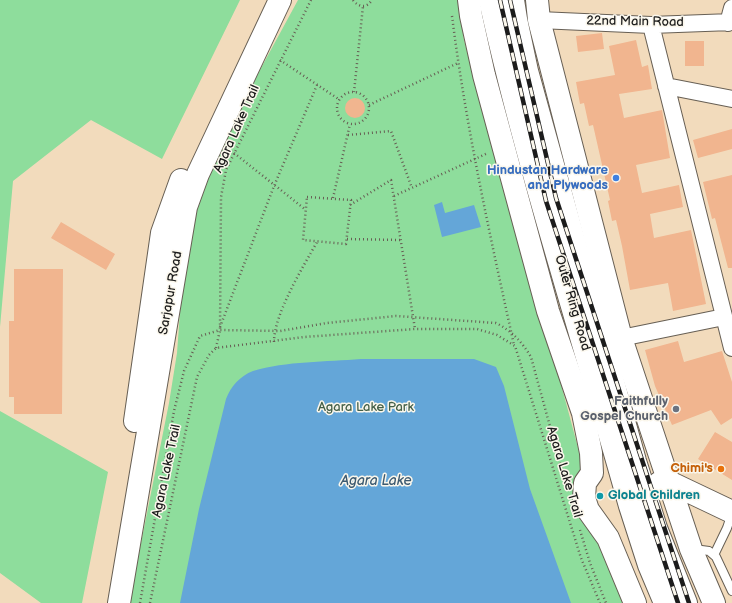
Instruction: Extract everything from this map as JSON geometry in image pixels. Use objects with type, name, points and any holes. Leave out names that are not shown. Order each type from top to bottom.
[{"type":"main road","name":"Sarjapur Road","points":[[103,603],[134,427],[162,233],[185,168],[264,0]]},
{"type":"main road","name":"Sarjapur Road","points":[[118,603],[186,207],[198,174],[280,0]]},
{"type":"main road","name":"Outer Ring Road","points":[[490,0],[522,129],[634,487],[656,528],[686,603]]},
{"type":"main road","name":"Outer Ring Road","points":[[513,0],[527,71],[634,487],[649,565],[665,603]]},
{"type":"main road","points":[[460,4],[471,16],[484,76],[548,311],[583,414],[592,463],[592,473],[585,483],[584,490],[586,505],[608,538],[635,603]]},
{"type":"main road","points":[[538,10],[621,338],[691,549],[714,603]]},
{"type":"main road","points":[[634,487],[669,482],[732,512]]},
{"type":"street","name":"22nd Main Road","points":[[538,10],[651,25],[731,18]]},
{"type":"street","points":[[651,25],[732,348]]},
{"type":"street","points":[[666,86],[732,99]]},
{"type":"street","points":[[621,338],[724,317]]},
{"type":"lane","points":[[714,555],[727,528],[732,512]]},
{"type":"lane","points":[[691,549],[709,551],[714,555],[719,561],[732,591]]},
{"type":"path","name":"Agara Lake Trail","points":[[150,603],[197,377],[209,355],[216,348],[220,330],[221,198],[226,170],[311,0]]},
{"type":"path","points":[[353,0],[356,4],[362,6],[368,4],[372,0]]},
{"type":"path","name":"Agara Lake Trail","points":[[460,4],[458,63],[475,159],[515,346],[581,558],[600,603]]},
{"type":"path","points":[[354,92],[362,6]]},
{"type":"path","points":[[280,60],[340,100]]},
{"type":"path","points":[[368,105],[458,63]]},
{"type":"path","points":[[220,330],[274,186],[317,85]]},
{"type":"path","points":[[354,92],[364,96],[369,110],[364,119],[355,124],[350,124],[345,122],[338,115],[338,105],[340,100],[346,94],[354,92]]},
{"type":"path","points":[[333,198],[350,124]]},
{"type":"path","points":[[348,135],[391,131],[412,188]]},
{"type":"path","points":[[394,196],[503,147]]},
{"type":"path","points":[[234,153],[306,210]]},
{"type":"path","points":[[350,205],[391,180],[415,328]]},
{"type":"path","points":[[307,197],[333,198],[351,200],[346,244],[303,240],[307,197]]},
{"type":"path","points":[[347,239],[401,240]]},
{"type":"path","points":[[274,342],[274,331],[294,286],[317,242]]},
{"type":"path","points":[[140,603],[174,411],[184,371],[200,336],[220,330],[274,331],[396,316],[496,323],[512,333],[522,343],[531,357],[567,488]]},
{"type":"path","points":[[216,348],[274,342],[304,337],[415,328],[477,329],[497,335],[515,346]]},
{"type":"path","points":[[579,526],[590,563],[606,603]]},
{"type":"green space","points":[[0,0],[240,0],[162,159],[91,120],[13,181],[0,327]]},
{"type":"green space","name":"Agara Lake Park","points":[[298,0],[458,0],[464,40],[473,75],[551,347],[584,470],[591,529],[633,603],[129,603],[169,403],[177,353],[181,298],[194,209],[230,125]]},
{"type":"green space","points":[[0,411],[108,472],[82,603],[41,603],[0,573]]},
{"type":"water","points":[[442,202],[445,213],[474,205],[481,227],[442,237],[434,205]]},
{"type":"water","name":"Agara Lake","points":[[361,359],[474,359],[496,367],[504,386],[530,489],[571,603],[180,603],[199,509],[226,399],[230,390],[240,379],[253,371],[279,365]]},
{"type":"building","points":[[602,33],[604,49],[578,52],[576,36]]},
{"type":"building","points":[[636,40],[642,67],[648,65],[652,89],[619,94],[624,118],[662,110],[670,158],[636,165],[642,193],[679,185],[683,207],[650,214],[654,238],[691,230],[706,304],[673,311],[668,283],[630,290],[616,220],[612,221],[608,201],[610,200],[593,125],[589,126],[584,103],[580,104],[576,82],[615,75],[609,46]]},
{"type":"building","points":[[685,41],[704,41],[704,66],[685,66]]},
{"type":"building","points":[[355,98],[362,101],[365,108],[362,115],[355,118],[348,115],[345,108],[348,101]]},
{"type":"building","points":[[732,129],[732,149],[698,158],[693,140]]},
{"type":"building","points":[[732,175],[732,268],[728,268],[715,218],[712,219],[703,182]]},
{"type":"building","points":[[61,222],[115,254],[106,270],[51,238]]},
{"type":"building","points":[[14,269],[63,269],[62,414],[14,414],[14,397],[9,397],[9,321],[14,321]]},
{"type":"building","points":[[678,341],[684,362],[722,351],[732,382],[732,418],[721,425],[711,410],[672,425],[655,386],[645,350]]},
{"type":"building","points":[[715,432],[732,442],[732,480],[698,459]]},
{"type":"railway","points":[[500,0],[546,201],[678,603]]},
{"type":"railway","points":[[510,0],[556,198],[689,603]]},
{"type":"place","name":"Hindustan Hardware and Plywoods","points":[[616,178]]},
{"type":"place","name":"Faithfully Gospel Church","points":[[676,409]]},
{"type":"place","name":"Chimi's","points":[[721,469]]},
{"type":"place","name":"Global Children","points":[[600,496]]}]
